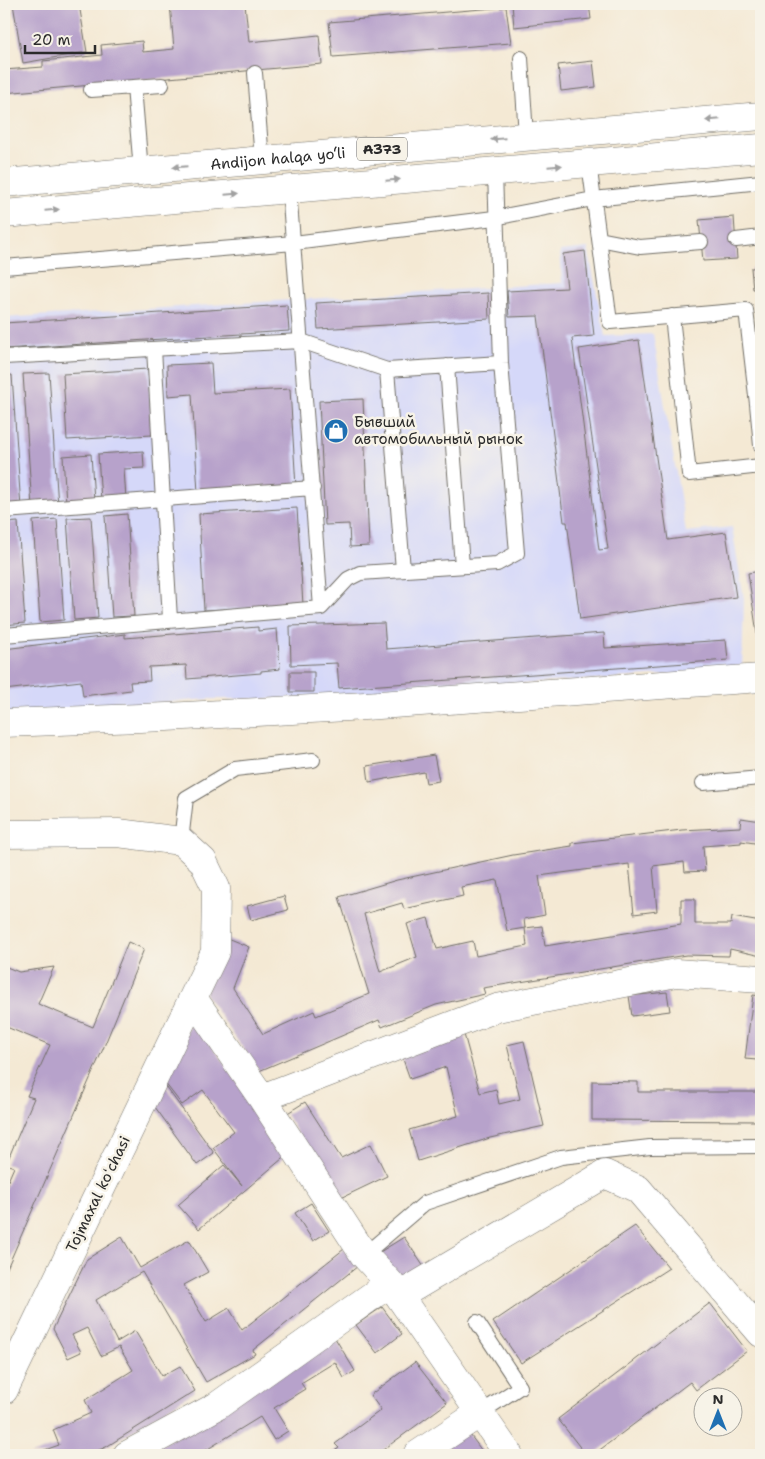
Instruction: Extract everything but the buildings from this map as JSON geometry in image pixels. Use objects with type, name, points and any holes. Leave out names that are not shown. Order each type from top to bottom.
[{"type":"main road","name":"Andijon halqa yo‘li","points":[[4,183],[761,116]]},
{"type":"main road","name":"A373","points":[[4,214],[761,148]]},
{"type":"main road","points":[[4,723],[355,707],[761,678]]},
{"type":"main road","points":[[4,834],[118,833],[181,841]]},
{"type":"main road","name":"Tojmaxal koʻchasi","points":[[4,1390],[215,952],[216,888],[204,861],[181,841]]},
{"type":"main road","points":[[262,1098],[497,1008],[676,973],[761,979]]},
{"type":"main road","points":[[192,998],[262,1098],[364,1255],[394,1290],[509,1455]]},
{"type":"main road","points":[[128,1455],[217,1406],[394,1290],[605,1174],[638,1189],[761,1333]]},
{"type":"main road","points":[[417,1455],[480,1413]]},
{"type":"lane","points":[[521,58],[526,136]]},
{"type":"lane","points":[[255,73],[262,160]]},
{"type":"lane","points":[[91,90],[162,85]]},
{"type":"lane","points":[[134,87],[142,171]]},
{"type":"lane","points":[[589,163],[610,322],[746,310],[759,404],[761,446]]},
{"type":"lane","points":[[4,635],[170,619],[321,608],[353,576],[403,570],[497,564],[517,554],[501,363],[494,218],[495,171]]},
{"type":"lane","points":[[4,267],[294,243],[494,218],[594,199],[761,182]]},
{"type":"lane","points":[[289,189],[321,608]]},
{"type":"lane","points":[[736,240],[761,237]]},
{"type":"lane","points":[[599,239],[640,247],[701,242]]},
{"type":"lane","points":[[672,316],[689,474],[761,466]]},
{"type":"lane","points":[[4,357],[300,341],[387,370],[501,363]]},
{"type":"lane","points":[[154,349],[170,619]]},
{"type":"lane","points":[[447,366],[462,566]]},
{"type":"lane","points":[[387,370],[403,570]]},
{"type":"lane","points":[[4,511],[313,488]]},
{"type":"lane","points":[[181,841],[186,798],[235,769],[313,760]]},
{"type":"lane","points":[[703,783],[761,778]]},
{"type":"lane","points":[[364,1255],[425,1203],[561,1157],[650,1147],[761,1146]]},
{"type":"lane","points":[[477,1322],[520,1388],[480,1413]]},
{"type":"shaded area","name":"Бывший автомобильный рынок","points":[[588,248],[605,336],[653,334],[686,532],[732,527],[744,599],[742,670],[285,699],[210,699],[4,714],[4,318],[562,283],[560,251]]},
{"type":"place","name":"Бывший автомобильный рынок","points":[[336,431]]}]
